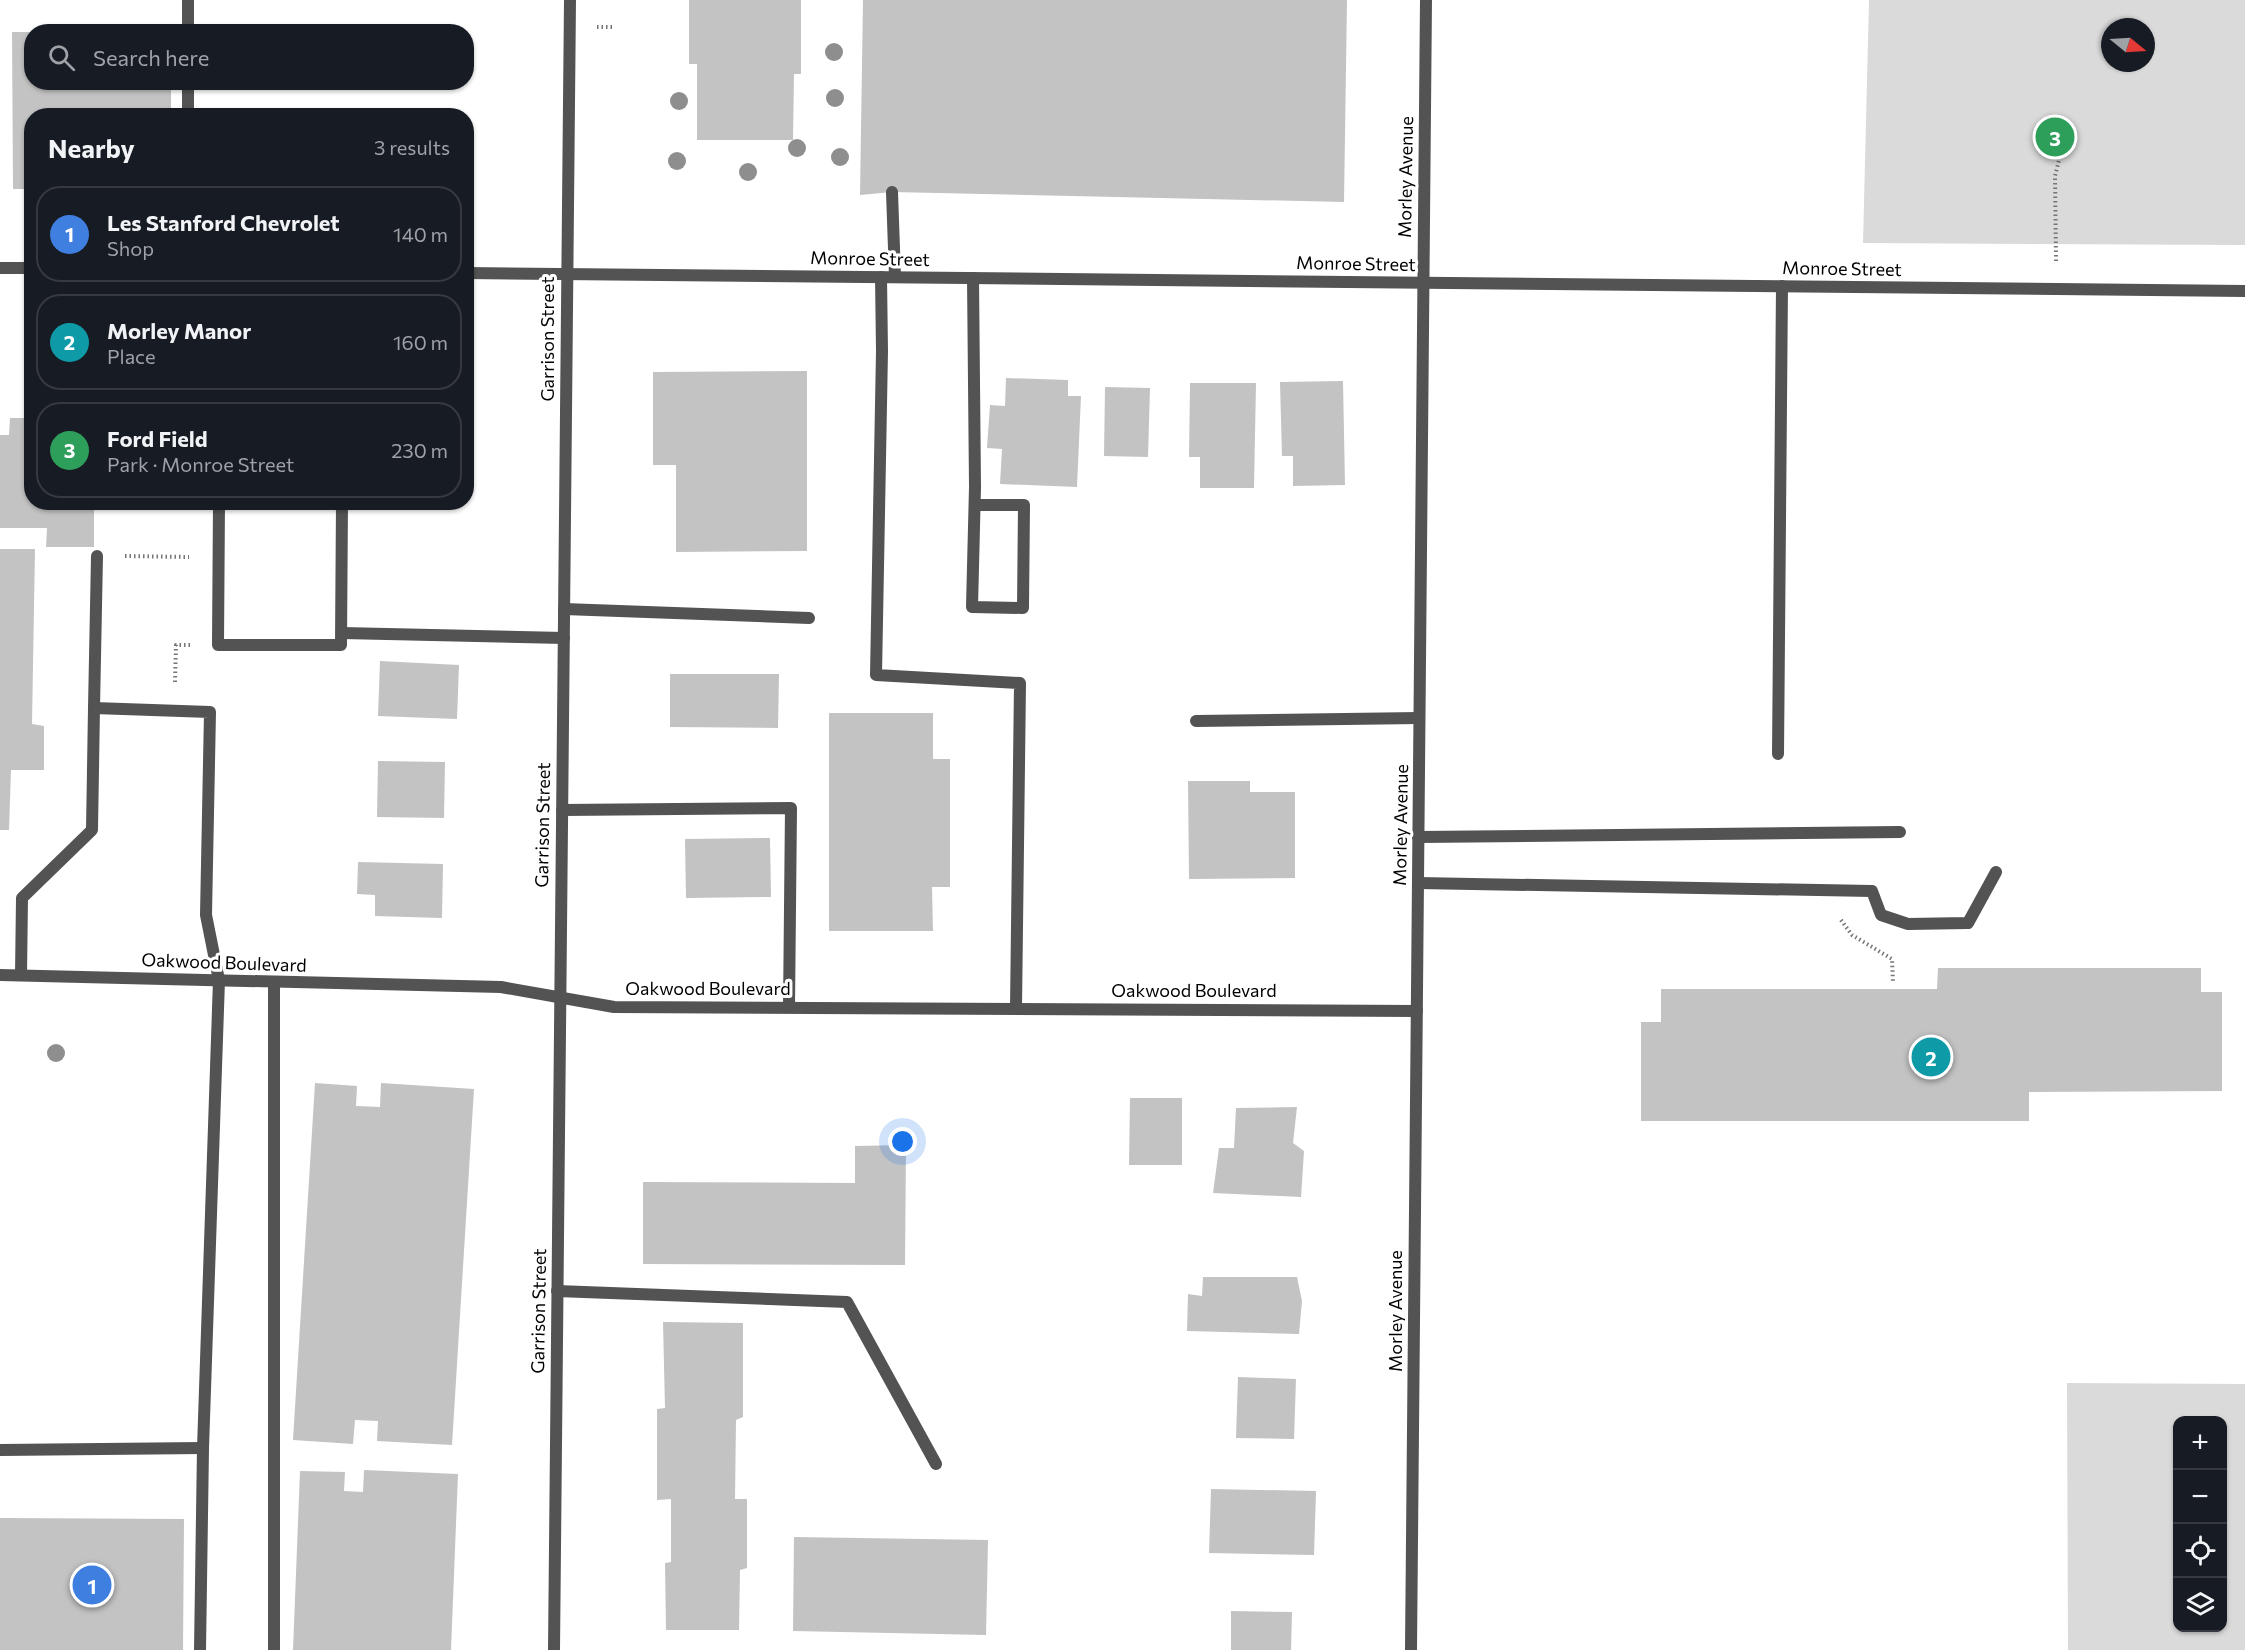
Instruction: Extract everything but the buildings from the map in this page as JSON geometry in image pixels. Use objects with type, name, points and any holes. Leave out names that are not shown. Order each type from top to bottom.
[{"type":"street","points":[[188,0],[188,24]]},
{"type":"street","name":"Garrison Street","points":[[554,1650],[570,0]]},
{"type":"street","name":"Morley Avenue","points":[[1411,1650],[1426,0]]},
{"type":"street","points":[[188,90],[188,108]]},
{"type":"street","points":[[892,192],[895,277]]},
{"type":"street","points":[[0,268],[24,268]]},
{"type":"street","name":"Monroe Street","points":[[474,273],[2245,291]]},
{"type":"street","points":[[881,277],[882,351],[876,675],[1020,683],[1016,1008]]},
{"type":"street","points":[[973,278],[975,505],[972,607],[1023,608],[1024,505],[975,505]]},
{"type":"street","points":[[1778,754],[1782,286]]},
{"type":"street","points":[[219,510],[218,645],[341,645],[342,510]]},
{"type":"street","points":[[21,975],[22,898],[92,830],[97,556]]},
{"type":"street","points":[[564,609],[809,618]]},
{"type":"street","points":[[342,633],[564,638]]},
{"type":"street","points":[[94,708],[210,712],[206,915],[219,980],[203,1448],[200,1650]]},
{"type":"street","points":[[1196,721],[1419,718]]},
{"type":"street","points":[[562,810],[791,808],[789,1007]]},
{"type":"street","points":[[1419,837],[1900,832]]},
{"type":"street","points":[[1418,883],[1872,891],[1881,915],[1908,924],[1968,923],[1996,872]]},
{"type":"street","name":"Oakwood Boulevard","points":[[0,975],[501,987],[614,1006],[1417,1011]]},
{"type":"street","points":[[274,983],[274,1650]]},
{"type":"street","points":[[557,1291],[847,1302],[936,1464]]},
{"type":"street","points":[[0,1450],[203,1448]]},
{"type":"path","points":[[2056,289],[2055,176],[2068,125]]},
{"type":"path","points":[[137,556],[175,556]]},
{"type":"path","points":[[175,681],[176,645]]},
{"type":"shaded area","points":[[1869,0],[2245,0],[2245,245],[1863,243]]},
{"type":"shaded area","points":[[2067,1383],[2245,1384],[2245,1650],[2068,1650]]},
{"type":"place","name":"Ford Field","points":[[2055,137]]},
{"type":"place","name":"Morley Manor","points":[[1931,1057]]},
{"type":"place","name":"Les Stanford Chevrolet","points":[[92,1585]]}]
